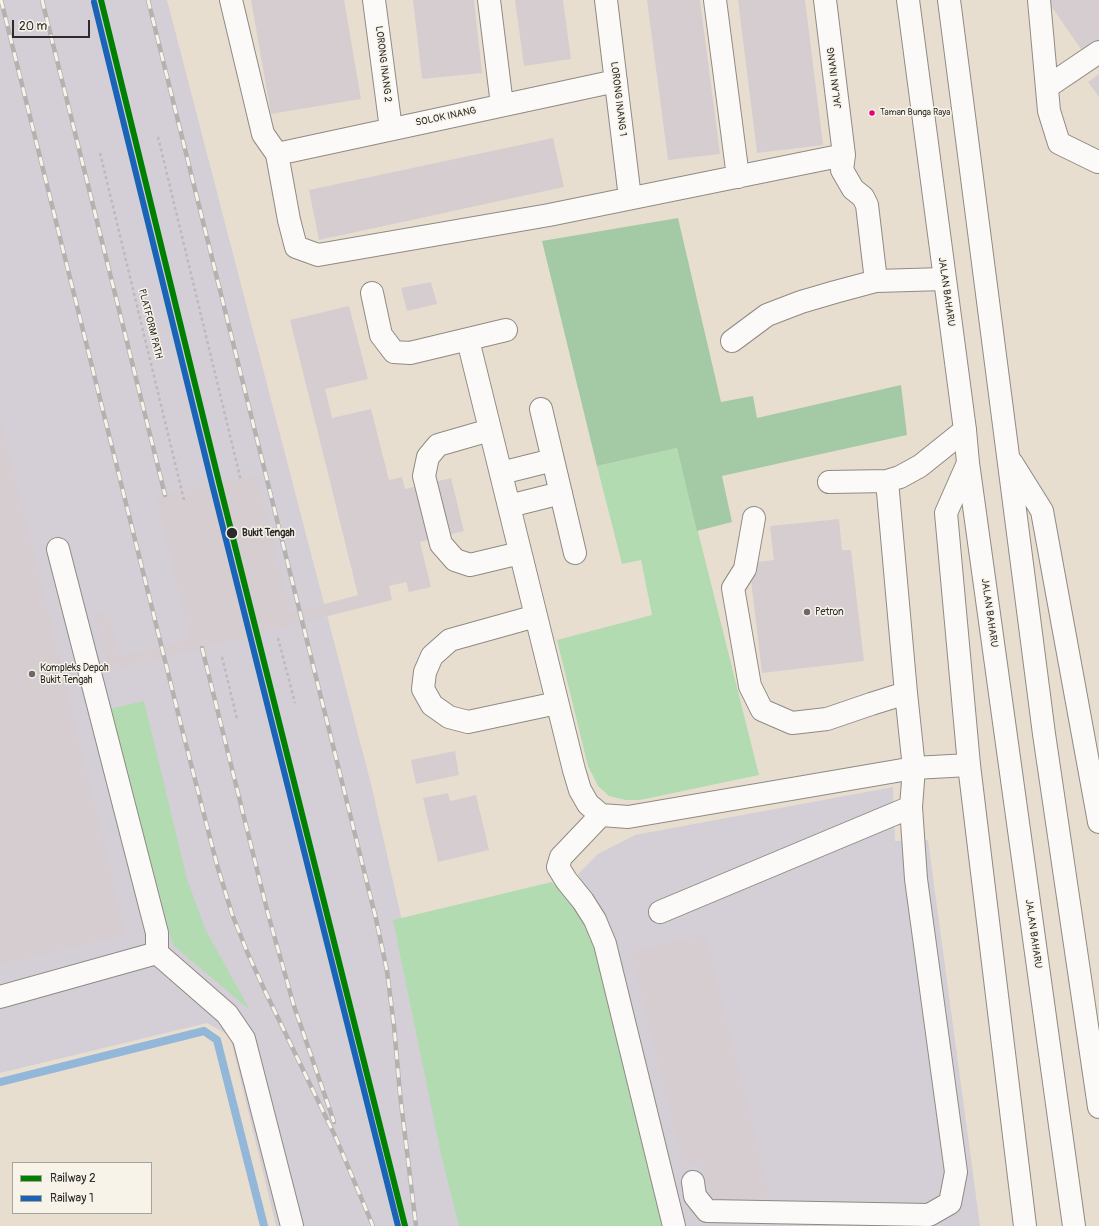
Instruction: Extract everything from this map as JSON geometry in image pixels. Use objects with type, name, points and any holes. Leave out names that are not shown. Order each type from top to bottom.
[{"type":"main road","points":[[231,0],[263,134],[277,154],[289,220],[296,247],[318,254],[549,215],[844,155]]},
{"type":"main road","name":"LORONG INANG 2","points":[[374,0],[391,129]]},
{"type":"main road","points":[[489,0],[502,105]]},
{"type":"main road","name":"LORONG INANG 1","points":[[606,0],[630,198]]},
{"type":"main road","points":[[715,0],[738,177]]},
{"type":"main road","name":"JALAN INANG","points":[[825,0],[844,155],[842,170],[853,189],[863,197],[867,205],[876,281]]},
{"type":"main road","name":"JALAN BAHARU","points":[[908,0],[1005,737],[1074,1226]]},
{"type":"main road","points":[[949,0],[1044,734],[1099,1107]]},
{"type":"main road","points":[[1039,0],[1049,111],[1059,143],[1099,162]]},
{"type":"main road","points":[[1047,87],[1099,52]]},
{"type":"main road","name":"SOLOK INANG","points":[[277,154],[616,80]]},
{"type":"main road","points":[[732,341],[767,315],[801,302],[876,281],[944,279]]},
{"type":"main road","points":[[372,292],[381,335],[394,352],[410,353],[506,330]]},
{"type":"main road","points":[[468,340],[557,702],[580,790],[588,804],[601,815],[628,817],[914,768],[969,765]]},
{"type":"main road","points":[[542,409],[575,553]]},
{"type":"main road","points":[[490,430],[438,445],[428,456],[424,476],[441,544],[455,560],[470,565],[520,553]]},
{"type":"main road","points":[[829,482],[851,483],[887,481],[900,477],[920,466],[965,430]]},
{"type":"main road","points":[[1008,457],[1042,511],[1099,822]]},
{"type":"main road","points":[[501,473],[553,460]]},
{"type":"main road","points":[[968,463],[946,512],[969,765],[1025,1226]]},
{"type":"main road","points":[[693,1182],[696,1196],[707,1210],[929,1215],[950,1203],[956,1172],[916,879],[911,807],[914,768],[887,481]]},
{"type":"main road","points":[[509,506],[561,493]]},
{"type":"main road","points":[[754,518],[745,568],[733,588],[750,686],[762,710],[792,723],[827,718],[906,693]]},
{"type":"main road","points":[[58,549],[157,933],[157,953],[227,1014],[244,1040],[292,1226]]},
{"type":"main road","points":[[536,616],[450,640],[432,656],[425,672],[423,689],[432,705],[449,717],[468,722],[557,702]]},
{"type":"main road","points":[[660,912],[911,807]]},
{"type":"main road","points":[[601,815],[561,857],[558,867],[595,920],[605,944],[674,1226]]},
{"type":"main road","points":[[0,997],[157,953]]},
{"type":"path","points":[[158,137],[241,481]]},
{"type":"path","name":"PLATFORM PATH","points":[[100,153],[184,500]]},
{"type":"path","points":[[278,638],[295,703]]},
{"type":"path","points":[[222,657],[237,719]]},
{"type":"shaded area","points":[[0,0],[167,0],[372,788],[471,1226],[276,1226],[230,1036],[207,1023],[0,1073]]},
{"type":"shaded area","points":[[893,787],[895,841],[928,840],[980,1226],[684,1226],[615,941],[578,874],[598,854],[635,835]]},
{"type":"green space","points":[[678,218],[721,402],[753,396],[757,418],[901,385],[907,435],[722,476],[732,522],[697,531],[677,448],[597,466],[542,241]]},
{"type":"green space","points":[[677,448],[759,775],[640,800],[625,800],[609,796],[598,786],[588,766],[557,640],[652,615],[641,560],[622,564],[597,466]]},
{"type":"green space","points":[[144,701],[187,879],[205,929],[250,1010],[173,945],[110,709]]},
{"type":"green space","points":[[552,882],[567,898],[586,925],[593,944],[627,1064],[664,1226],[459,1226],[442,1159],[393,920]]},
{"type":"building","points":[[251,0],[344,0],[361,99],[271,114]]},
{"type":"building","points":[[413,0],[474,0],[482,73],[422,79]]},
{"type":"building","points":[[515,0],[563,0],[571,59],[524,66]]},
{"type":"building","points":[[647,0],[700,0],[720,154],[668,160]]},
{"type":"building","points":[[738,0],[805,0],[823,145],[757,153]]},
{"type":"building","points":[[1047,0],[1099,0],[1099,45],[1085,55]]},
{"type":"building","points":[[1099,74],[1099,97],[1088,82]]},
{"type":"building","points":[[553,138],[564,187],[319,240],[309,190]]},
{"type":"building","points":[[431,282],[437,304],[407,311],[401,288]]},
{"type":"building","name":"Bukit Tengah","points":[[349,306],[368,379],[325,389],[332,418],[371,409],[389,480],[402,477],[405,489],[451,478],[464,531],[420,542],[431,587],[409,592],[406,582],[389,586],[392,600],[109,671],[94,613],[108,610],[119,657],[190,638],[156,497],[256,474],[290,613],[358,595],[290,320]]},
{"type":"building","name":"Kompleks Depoh Bukit Tengah","points":[[0,415],[126,935],[0,965]]},
{"type":"building","name":"Petron","points":[[839,519],[842,550],[851,550],[864,661],[762,673],[749,563],[774,560],[770,526]]},
{"type":"building","points":[[455,751],[459,775],[416,784],[411,760]]},
{"type":"building","points":[[448,793],[450,801],[476,795],[489,850],[438,862],[423,798]]},
{"type":"building","points":[[706,934],[770,1198],[712,1200],[701,1163],[683,1166],[630,952]]},
{"type":"waterway","points":[[0,1082],[204,1031],[217,1040],[264,1226]]},
{"type":"railway","points":[[1,0],[217,865],[232,914],[248,954],[336,1138],[373,1226]]},
{"type":"railway","points":[[42,0],[165,495]]},
{"type":"railway","points":[[148,0],[376,919],[387,971],[416,1226]]},
{"type":"railway","points":[[202,648],[268,914],[294,1006],[334,1122]]},
{"type":"rail line","name":"2","points":[[101,0],[219,482],[405,1226]]},
{"type":"rail line","name":"1","points":[[94,2],[212,484],[398,1226]]},
{"type":"place","name":"Taman Bunga Raya","points":[[872,113]]},
{"type":"place","name":"Bukit Tengah","points":[[232,533]]},
{"type":"place","name":"Petron","points":[[807,612]]},
{"type":"place","name":"Kompleks Depoh Bukit Tengah","points":[[32,674]]}]
